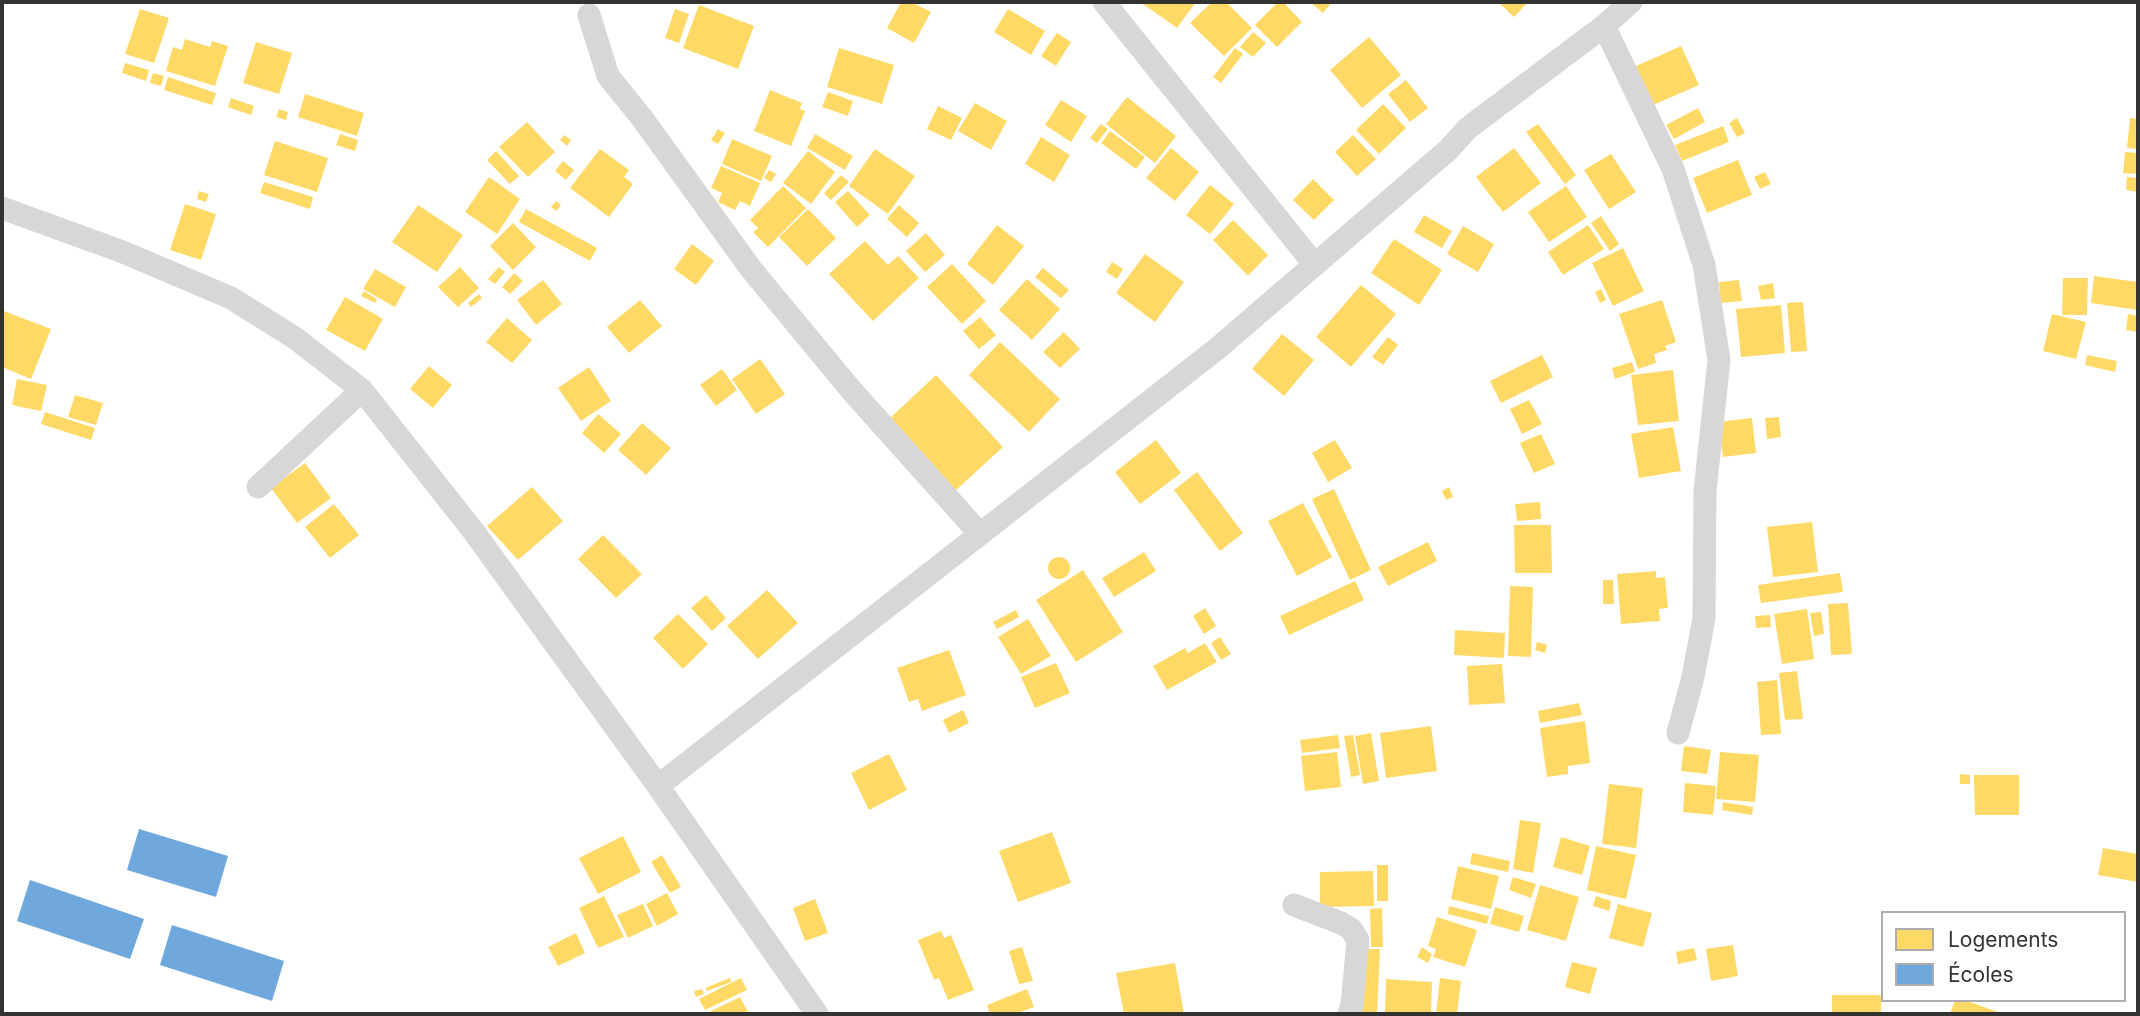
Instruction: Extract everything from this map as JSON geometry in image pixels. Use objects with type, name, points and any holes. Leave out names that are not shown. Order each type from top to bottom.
[{"type":"street","points":[[1104,2],[1315,265]]},
{"type":"street","points":[[658,786],[1218,348],[1448,150],[1468,128],[1604,26],[1631,2]]},
{"type":"street","points":[[589,15],[608,76],[642,118],[751,269],[852,391],[980,534]]},
{"type":"street","points":[[1604,26],[1673,169],[1704,265],[1719,360],[1706,491],[1704,618],[1693,677],[1678,733]]},
{"type":"street","points":[[2,208],[123,251],[231,298],[295,338],[362,390],[474,532],[658,786],[817,1014]]},
{"type":"street","points":[[258,487],[362,390]]},
{"type":"street","points":[[1294,905],[1341,923],[1351,929],[1357,940],[1349,1014]]},
{"type":"building: Logements","points":[[901,2],[911,2],[931,12],[914,43],[887,28]]},
{"type":"building: Logements","points":[[1196,2],[1177,28],[1143,4]]},
{"type":"building: Logements","points":[[1212,2],[1226,2],[1252,28],[1224,56],[1190,23]]},
{"type":"building: Logements","points":[[1278,2],[1283,2],[1302,22],[1277,47],[1255,25]]},
{"type":"building: Logements","points":[[1310,2],[1332,2],[1323,13]]},
{"type":"building: Logements","points":[[1498,2],[1528,2],[1514,17]]},
{"type":"building: Logements","points":[[699,5],[754,26],[738,69],[683,48]]},
{"type":"building: Logements","points":[[140,9],[169,18],[154,63],[125,54]]},
{"type":"building: Logements","points":[[675,9],[689,14],[679,43],[665,38]]},
{"type":"building: Logements","points":[[1008,9],[1045,31],[1031,55],[994,32]]},
{"type":"building: Logements","points":[[1253,32],[1266,43],[1253,57],[1240,47]]},
{"type":"building: Logements","points":[[1057,33],[1071,42],[1056,66],[1041,56]]},
{"type":"building: Logements","points":[[1369,37],[1401,75],[1362,108],[1330,70]]},
{"type":"building: Logements","points":[[185,39],[210,47],[212,41],[228,46],[215,86],[166,71],[173,47],[182,50]]},
{"type":"building: Logements","points":[[256,42],[292,53],[279,94],[243,83]]},
{"type":"building: Logements","points":[[1681,46],[1699,85],[1653,105],[1636,66]]},
{"type":"building: Logements","points":[[839,48],[894,65],[882,104],[827,87]]},
{"type":"building: Logements","points":[[1235,48],[1243,54],[1221,83],[1213,77]]},
{"type":"building: Logements","points":[[125,63],[149,70],[146,81],[122,73]]},
{"type":"building: Logements","points":[[153,73],[164,76],[161,86],[150,83]]},
{"type":"building: Logements","points":[[168,77],[216,93],[212,105],[164,90]]},
{"type":"building: Logements","points":[[1406,80],[1428,108],[1410,122],[1388,94]]},
{"type":"building: Logements","points":[[770,90],[802,103],[800,109],[805,111],[791,146],[754,131]]},
{"type":"building: Logements","points":[[828,92],[853,101],[848,116],[822,107]]},
{"type":"building: Logements","points":[[305,94],[364,113],[357,136],[298,117]]},
{"type":"building: Logements","points":[[1127,97],[1176,136],[1155,163],[1106,124]]},
{"type":"building: Logements","points":[[231,98],[254,106],[251,115],[228,107]]},
{"type":"building: Logements","points":[[1061,100],[1087,116],[1071,142],[1045,125]]},
{"type":"building: Logements","points":[[975,103],[1007,121],[991,150],[958,131]]},
{"type":"building: Logements","points":[[1383,104],[1406,128],[1379,154],[1356,130]]},
{"type":"building: Logements","points":[[938,106],[962,118],[951,140],[927,129]]},
{"type":"building: Logements","points":[[1698,108],[1705,122],[1674,139],[1666,125]]},
{"type":"building: Logements","points":[[279,109],[288,112],[286,120],[276,117]]},
{"type":"building: Logements","points":[[1737,118],[1745,133],[1737,137],[1729,123]]},
{"type":"building: Logements","points":[[2130,118],[2138,119],[2138,149],[2127,148]]},
{"type":"building: Logements","points":[[527,122],[555,152],[528,177],[499,147]]},
{"type":"building: Logements","points":[[1101,124],[1108,129],[1097,143],[1090,138]]},
{"type":"building: Logements","points":[[1538,124],[1576,175],[1565,184],[1526,132]]},
{"type":"building: Logements","points":[[1723,126],[1729,142],[1682,161],[1675,145]]},
{"type":"building: Logements","points":[[718,129],[725,133],[718,144],[711,140]]},
{"type":"building: Logements","points":[[1110,131],[1145,157],[1136,169],[1101,143]]},
{"type":"building: Logements","points":[[340,134],[358,140],[355,151],[336,145]]},
{"type":"building: Logements","points":[[815,134],[853,156],[845,170],[807,148]]},
{"type":"building: Logements","points":[[564,135],[571,140],[567,146],[560,140]]},
{"type":"building: Logements","points":[[1353,135],[1376,159],[1357,176],[1335,152]]},
{"type":"building: Logements","points":[[1041,137],[1070,155],[1054,182],[1025,164]]},
{"type":"building: Logements","points":[[732,139],[772,156],[761,181],[722,164]]},
{"type":"building: Logements","points":[[275,141],[328,158],[317,192],[264,175]]},
{"type":"building: Logements","points":[[1171,148],[1199,172],[1175,201],[1146,178]]},
{"type":"building: Logements","points":[[1514,148],[1541,183],[1503,212],[1476,177]]},
{"type":"building: Logements","points":[[600,149],[629,170],[624,177],[633,184],[609,217],[570,188]]},
{"type":"building: Logements","points":[[875,149],[915,176],[888,214],[849,186]]},
{"type":"building: Logements","points":[[496,151],[519,176],[510,184],[487,160]]},
{"type":"building: Logements","points":[[808,151],[835,172],[811,204],[783,183]]},
{"type":"building: Logements","points":[[2125,152],[2138,153],[2138,174],[2123,173]]},
{"type":"building: Logements","points":[[1611,154],[1636,192],[1609,209],[1584,170]]},
{"type":"building: Logements","points":[[1738,160],[1752,195],[1707,213],[1693,178]]},
{"type":"building: Logements","points":[[563,161],[574,170],[566,180],[555,171]]},
{"type":"building: Logements","points":[[721,166],[760,183],[750,206],[740,201],[735,210],[718,202],[722,193],[711,188]]},
{"type":"building: Logements","points":[[769,170],[776,174],[771,182],[764,178]]},
{"type":"building: Logements","points":[[1765,172],[1771,184],[1760,189],[1754,177]]},
{"type":"building: Logements","points":[[841,175],[849,182],[831,200],[824,193]]},
{"type":"building: Logements","points":[[489,177],[520,199],[497,234],[465,212]]},
{"type":"building: Logements","points":[[2127,177],[2138,178],[2138,192],[2126,190]]},
{"type":"building: Logements","points":[[1313,179],[1334,200],[1314,220],[1293,200]]},
{"type":"building: Logements","points":[[264,182],[313,197],[310,209],[260,193]]},
{"type":"building: Logements","points":[[1210,185],[1234,204],[1210,234],[1186,215]]},
{"type":"building: Logements","points":[[783,186],[806,208],[768,247],[753,232],[758,228],[750,220]]},
{"type":"building: Logements","points":[[1566,186],[1587,217],[1549,242],[1528,212]]},
{"type":"building: Logements","points":[[199,191],[209,194],[206,202],[197,199]]},
{"type":"building: Logements","points":[[848,191],[870,215],[857,227],[835,202]]},
{"type":"building: Logements","points":[[556,201],[561,205],[556,211],[551,207]]},
{"type":"building: Logements","points":[[185,204],[216,214],[201,260],[170,250]]},
{"type":"building: Logements","points":[[418,205],[463,235],[437,272],[392,242]]},
{"type":"building: Logements","points":[[899,205],[919,223],[907,237],[887,219]]},
{"type":"building: Logements","points":[[526,209],[597,248],[590,261],[519,222]]},
{"type":"building: Logements","points":[[808,209],[836,238],[807,266],[779,237]]},
{"type":"building: Logements","points":[[1424,215],[1452,231],[1442,248],[1414,232]]},
{"type":"building: Logements","points":[[1601,216],[1619,244],[1610,251],[1591,223]]},
{"type":"building: Logements","points":[[1233,220],[1268,255],[1248,276],[1213,240]]},
{"type":"building: Logements","points":[[513,223],[536,247],[513,270],[490,246]]},
{"type":"building: Logements","points":[[997,225],[1024,246],[993,285],[967,264]]},
{"type":"building: Logements","points":[[1588,225],[1604,249],[1563,275],[1548,252]]},
{"type":"building: Logements","points":[[1463,226],[1494,244],[1478,272],[1447,254]]},
{"type":"building: Logements","points":[[926,233],[945,255],[925,272],[906,251]]},
{"type":"building: Logements","points":[[1394,239],[1442,270],[1419,305],[1371,273]]},
{"type":"building: Logements","points":[[865,241],[888,265],[898,256],[919,278],[873,321],[829,274]]},
{"type":"building: Logements","points":[[692,244],[714,261],[696,285],[674,269]]},
{"type":"building: Logements","points":[[1623,248],[1644,291],[1613,306],[1592,263]]},
{"type":"building: Logements","points":[[1145,254],[1184,282],[1155,322],[1116,293]]},
{"type":"building: Logements","points":[[1112,262],[1123,269],[1117,279],[1106,272]]},
{"type":"building: Logements","points":[[952,264],[986,301],[962,324],[927,287]]},
{"type":"building: Logements","points":[[460,267],[479,288],[458,307],[438,287]]},
{"type":"building: Logements","points":[[499,267],[505,272],[495,284],[488,279]]},
{"type":"building: Logements","points":[[1043,268],[1069,290],[1061,298],[1035,277]]},
{"type":"building: Logements","points":[[375,269],[406,287],[395,307],[363,289]]},
{"type":"building: Logements","points":[[514,273],[523,281],[510,294],[502,287]]},
{"type":"building: Logements","points":[[2094,276],[2138,282],[2138,310],[2091,303]]},
{"type":"building: Logements","points":[[2063,278],[2088,278],[2087,315],[2062,315]]},
{"type":"building: Logements","points":[[1027,279],[1060,309],[1032,340],[999,310]]},
{"type":"building: Logements","points":[[543,280],[562,304],[536,325],[517,300]]},
{"type":"building: Logements","points":[[1739,280],[1742,301],[1721,303],[1719,282]]},
{"type":"building: Logements","points":[[1773,283],[1775,298],[1761,300],[1758,286]]},
{"type":"building: Logements","points":[[1361,285],[1396,314],[1351,367],[1316,337]]},
{"type":"building: Logements","points":[[1601,289],[1606,300],[1600,303],[1595,292]]},
{"type":"building: Logements","points":[[364,291],[377,299],[375,303],[361,296]]},
{"type":"building: Logements","points":[[479,294],[482,298],[471,307],[468,303]]},
{"type":"building: Logements","points":[[345,297],[383,319],[365,351],[326,330]]},
{"type":"building: Logements","points":[[640,300],[662,326],[629,353],[607,327]]},
{"type":"building: Logements","points":[[1662,300],[1676,342],[1665,346],[1667,350],[1654,354],[1656,363],[1638,369],[1619,314]]},
{"type":"building: Logements","points":[[1803,302],[1807,351],[1791,352],[1787,303]]},
{"type":"building: Logements","points":[[1781,305],[1785,353],[1741,357],[1736,309]]},
{"type":"building: Logements","points":[[4,311],[51,329],[31,379],[2,367]]},
{"type":"building: Logements","points":[[2052,314],[2086,322],[2076,359],[2043,351]]},
{"type":"building: Logements","points":[[2128,314],[2138,316],[2138,332],[2126,330]]},
{"type":"building: Logements","points":[[980,317],[996,335],[979,349],[963,331]]},
{"type":"building: Logements","points":[[507,318],[532,340],[512,363],[486,342]]},
{"type":"building: Logements","points":[[1064,332],[1080,349],[1060,368],[1043,352]]},
{"type":"building: Logements","points":[[1282,334],[1314,360],[1284,396],[1252,369]]},
{"type":"building: Logements","points":[[1388,337],[1398,345],[1383,365],[1372,357]]},
{"type":"building: Logements","points":[[1000,342],[1060,399],[1029,432],[969,375]]},
{"type":"building: Logements","points":[[1542,355],[1553,377],[1501,403],[1490,381]]},
{"type":"building: Logements","points":[[2087,355],[2117,361],[2115,372],[2085,365]]},
{"type":"building: Logements","points":[[760,359],[785,394],[756,414],[732,379]]},
{"type":"building: Logements","points":[[1632,362],[1635,372],[1615,379],[1612,368]]},
{"type":"building: Logements","points":[[429,366],[452,385],[433,408],[410,389]]},
{"type":"building: Logements","points":[[589,367],[611,401],[581,421],[558,388]]},
{"type":"building: Logements","points":[[722,369],[737,390],[716,406],[700,385]]},
{"type":"building: Logements","points":[[1673,370],[1679,421],[1638,425],[1631,375]]},
{"type":"building: Logements","points":[[936,375],[1003,447],[954,492],[888,420]]},
{"type":"building: Logements","points":[[17,379],[47,385],[41,411],[12,405]]},
{"type":"building: Logements","points":[[75,395],[103,403],[96,425],[68,417]]},
{"type":"building: Logements","points":[[1529,400],[1542,424],[1522,434],[1510,409]]},
{"type":"building: Logements","points":[[45,412],[95,428],[91,440],[41,424]]},
{"type":"building: Logements","points":[[598,414],[621,434],[604,453],[582,433]]},
{"type":"building: Logements","points":[[1779,417],[1781,437],[1767,439],[1765,418]]},
{"type":"building: Logements","points":[[1752,418],[1756,453],[1723,457],[1718,422]]},
{"type":"building: Logements","points":[[642,423],[671,448],[646,475],[618,450]]},
{"type":"building: Logements","points":[[1673,427],[1681,471],[1639,478],[1631,434]]},
{"type":"building: Logements","points":[[1541,434],[1555,464],[1534,473],[1520,443]]},
{"type":"building: Logements","points":[[1156,440],[1181,473],[1140,504],[1115,472]]},
{"type":"building: Logements","points":[[1335,440],[1352,468],[1328,482],[1312,453]]},
{"type":"building: Logements","points":[[305,463],[331,498],[297,523],[271,488]]},
{"type":"building: Logements","points":[[1197,472],[1243,533],[1220,551],[1174,490]]},
{"type":"building: Logements","points":[[532,487],[563,521],[518,560],[487,526]]},
{"type":"building: Logements","points":[[1449,487],[1453,497],[1446,500],[1442,491]]},
{"type":"building: Logements","points":[[1334,489],[1371,570],[1350,580],[1312,499]]},
{"type":"building: Logements","points":[[1540,502],[1541,519],[1517,521],[1515,504]]},
{"type":"building: Logements","points":[[1303,503],[1332,557],[1297,576],[1268,521]]},
{"type":"building: Logements","points":[[334,504],[359,535],[330,558],[305,527]]},
{"type":"building: Logements","points":[[1812,522],[1818,572],[1773,577],[1767,527]]},
{"type":"building: Logements","points":[[1514,525],[1551,525],[1552,573],[1515,573]]},
{"type":"building: Logements","points":[[603,535],[642,574],[616,598],[578,559]]},
{"type":"building: Logements","points":[[1428,542],[1437,561],[1388,586],[1378,567]]},
{"type":"building: Logements","points":[[1144,552],[1156,571],[1114,597],[1102,578]]},
{"type":"building: Logements","points":[[1059,557],[1067,560],[1070,568],[1067,576],[1059,579],[1051,576],[1048,568],[1051,560]]},
{"type":"building: Logements","points":[[1083,570],[1123,632],[1076,662],[1036,600]]},
{"type":"building: Logements","points":[[1656,571],[1656,578],[1665,577],[1668,608],[1659,609],[1660,621],[1621,624],[1617,574]]},
{"type":"building: Logements","points":[[1840,573],[1843,592],[1761,603],[1758,585]]},
{"type":"building: Logements","points":[[1603,580],[1613,580],[1614,604],[1603,604]]},
{"type":"building: Logements","points":[[1355,581],[1364,600],[1289,635],[1280,616]]},
{"type":"building: Logements","points":[[1510,586],[1533,587],[1531,657],[1508,656]]},
{"type":"building: Logements","points":[[767,590],[798,623],[758,659],[727,626]]},
{"type":"building: Logements","points":[[706,595],[726,618],[712,631],[691,608]]},
{"type":"building: Logements","points":[[1848,603],[1852,654],[1831,655],[1828,604]]},
{"type":"building: Logements","points":[[1205,608],[1216,626],[1204,634],[1193,616]]},
{"type":"building: Logements","points":[[1807,609],[1814,659],[1782,664],[1774,614]]},
{"type":"building: Logements","points":[[1016,610],[1019,617],[997,629],[993,622]]},
{"type":"building: Logements","points":[[1821,612],[1824,634],[1814,636],[1810,613]]},
{"type":"building: Logements","points":[[678,614],[708,644],[683,669],[653,638]]},
{"type":"building: Logements","points":[[1770,615],[1771,627],[1756,628],[1755,616]]},
{"type":"building: Logements","points":[[1028,619],[1051,656],[1021,674],[998,637]]},
{"type":"building: Logements","points":[[1455,630],[1505,633],[1504,658],[1454,655]]},
{"type":"building: Logements","points":[[1220,637],[1231,654],[1221,660],[1211,643]]},
{"type":"building: Logements","points":[[1537,642],[1547,645],[1545,653],[1535,650]]},
{"type":"building: Logements","points":[[1205,643],[1217,662],[1167,690],[1153,666],[1185,648],[1188,653]]},
{"type":"building: Logements","points":[[949,650],[966,695],[922,711],[918,699],[909,702],[897,668]]},
{"type":"building: Logements","points":[[1056,663],[1070,693],[1035,708],[1021,677]]},
{"type":"building: Logements","points":[[1502,664],[1505,703],[1469,705],[1467,666]]},
{"type":"building: Logements","points":[[1797,671],[1803,719],[1785,720],[1779,673]]},
{"type":"building: Logements","points":[[1777,680],[1781,734],[1761,735],[1757,682]]},
{"type":"building: Logements","points":[[1579,703],[1582,715],[1540,723],[1538,711]]},
{"type":"building: Logements","points":[[963,710],[969,723],[949,733],[943,720]]},
{"type":"building: Logements","points":[[1585,721],[1590,763],[1568,766],[1568,774],[1547,777],[1540,728]]},
{"type":"building: Logements","points":[[1431,726],[1437,771],[1386,778],[1380,733]]},
{"type":"building: Logements","points":[[1371,733],[1379,781],[1363,784],[1355,736]]},
{"type":"building: Logements","points":[[1338,735],[1340,748],[1302,753],[1300,740]]},
{"type":"building: Logements","points":[[1353,735],[1360,775],[1351,777],[1344,736]]},
{"type":"building: Logements","points":[[1684,746],[1711,750],[1707,774],[1681,771]]},
{"type":"building: Logements","points":[[1337,752],[1341,787],[1305,791],[1301,756]]},
{"type":"building: Logements","points":[[1720,752],[1759,755],[1755,802],[1716,799]]},
{"type":"building: Logements","points":[[889,754],[907,790],[869,810],[851,773]]},
{"type":"building: Logements","points":[[1960,774],[1970,775],[1970,784],[1960,784]]},
{"type":"building: Logements","points":[[1974,775],[2019,775],[2019,815],[1975,815]]},
{"type":"building: Logements","points":[[1685,783],[1716,786],[1713,815],[1683,812]]},
{"type":"building: Logements","points":[[1609,784],[1643,788],[1636,848],[1602,844]]},
{"type":"building: Logements","points":[[1723,802],[1753,807],[1752,815],[1722,810]]},
{"type":"building: Logements","points":[[1520,820],[1541,823],[1533,873],[1513,869]]},
{"type":"building: Logements","points":[[1052,832],[1071,883],[1018,902],[999,851]]},
{"type":"building: Logements","points":[[623,836],[641,872],[598,894],[579,858]]},
{"type":"building: Logements","points":[[1561,837],[1590,846],[1582,875],[1553,867]]},
{"type":"building: Logements","points":[[1596,846],[1636,855],[1626,899],[1587,890]]},
{"type":"building: Logements","points":[[2103,848],[2138,854],[2138,882],[2098,875]]},
{"type":"building: Logements","points":[[1472,853],[1510,861],[1508,872],[1470,864]]},
{"type":"building: Logements","points":[[662,855],[681,887],[670,893],[651,862]]},
{"type":"building: Logements","points":[[1377,865],[1388,865],[1388,901],[1377,901]]},
{"type":"building: Logements","points":[[1458,866],[1499,876],[1491,909],[1451,899]]},
{"type":"building: Logements","points":[[1373,871],[1374,906],[1320,907],[1320,872]]},
{"type":"building: Logements","points":[[1513,877],[1536,884],[1531,898],[1509,890]]},
{"type":"building: Logements","points":[[1540,885],[1579,897],[1566,941],[1527,930]]},
{"type":"building: Logements","points":[[667,893],[678,914],[657,926],[646,904]]},
{"type":"building: Logements","points":[[604,896],[624,937],[598,948],[579,908]]},
{"type":"building: Logements","points":[[1596,896],[1611,901],[1609,911],[1593,906]]},
{"type":"building: Logements","points":[[815,899],[828,933],[805,941],[793,908]]},
{"type":"building: Logements","points":[[643,904],[653,926],[628,938],[617,915]]},
{"type":"building: Logements","points":[[1618,904],[1652,913],[1643,947],[1609,938]]},
{"type":"building: Logements","points":[[1449,906],[1489,916],[1487,924],[1448,914]]},
{"type":"building: Logements","points":[[1495,907],[1524,916],[1519,932],[1490,924]]},
{"type":"building: Logements","points":[[1382,908],[1383,947],[1371,947],[1370,909]]},
{"type":"building: Logements","points":[[1437,917],[1477,930],[1465,967],[1433,957],[1436,949],[1428,946]]},
{"type":"building: Logements","points":[[941,931],[944,938],[951,935],[974,990],[948,1000],[939,978],[934,980],[918,940]]},
{"type":"building: Logements","points":[[576,933],[585,953],[558,966],[548,947]]},
{"type":"building: Logements","points":[[1733,945],[1738,976],[1711,981],[1706,949]]},
{"type":"building: Logements","points":[[1022,947],[1033,981],[1019,984],[1009,951]]},
{"type":"building: Logements","points":[[1422,947],[1432,954],[1428,963],[1417,957]]},
{"type":"building: Logements","points":[[1694,948],[1697,960],[1678,964],[1676,952]]},
{"type":"building: Logements","points":[[1365,949],[1380,949],[1377,1014],[1361,1014]]},
{"type":"building: Logements","points":[[1572,962],[1597,968],[1590,994],[1565,987]]},
{"type":"building: Logements","points":[[1175,963],[1184,1014],[1124,1014],[1116,973]]},
{"type":"building: Logements","points":[[730,978],[731,982],[707,991],[705,988]]},
{"type":"building: Logements","points":[[741,978],[747,990],[705,1010],[699,999]]},
{"type":"building: Logements","points":[[1440,978],[1461,981],[1457,1014],[1436,1014]]},
{"type":"building: Logements","points":[[1386,979],[1432,982],[1431,1014],[1385,1014]]},
{"type":"building: Logements","points":[[702,989],[704,994],[696,997],[694,991]]},
{"type":"building: Logements","points":[[1027,989],[1034,1007],[1015,1014],[990,1014],[987,1005]]},
{"type":"building: Logements","points":[[1832,995],[1881,995],[1881,1014],[1832,1014]]},
{"type":"building: Logements","points":[[740,997],[749,1014],[712,1014],[711,1011]]},
{"type":"building: Logements","points":[[1954,1002],[1970,1002],[2003,1014],[1950,1014]]},
{"type":"building: Écoles","points":[[139,829],[228,856],[216,897],[127,870]]},
{"type":"building: Écoles","points":[[30,880],[144,919],[130,959],[17,921]]},
{"type":"building: Écoles","points":[[172,925],[284,961],[272,1001],[160,965]]}]
